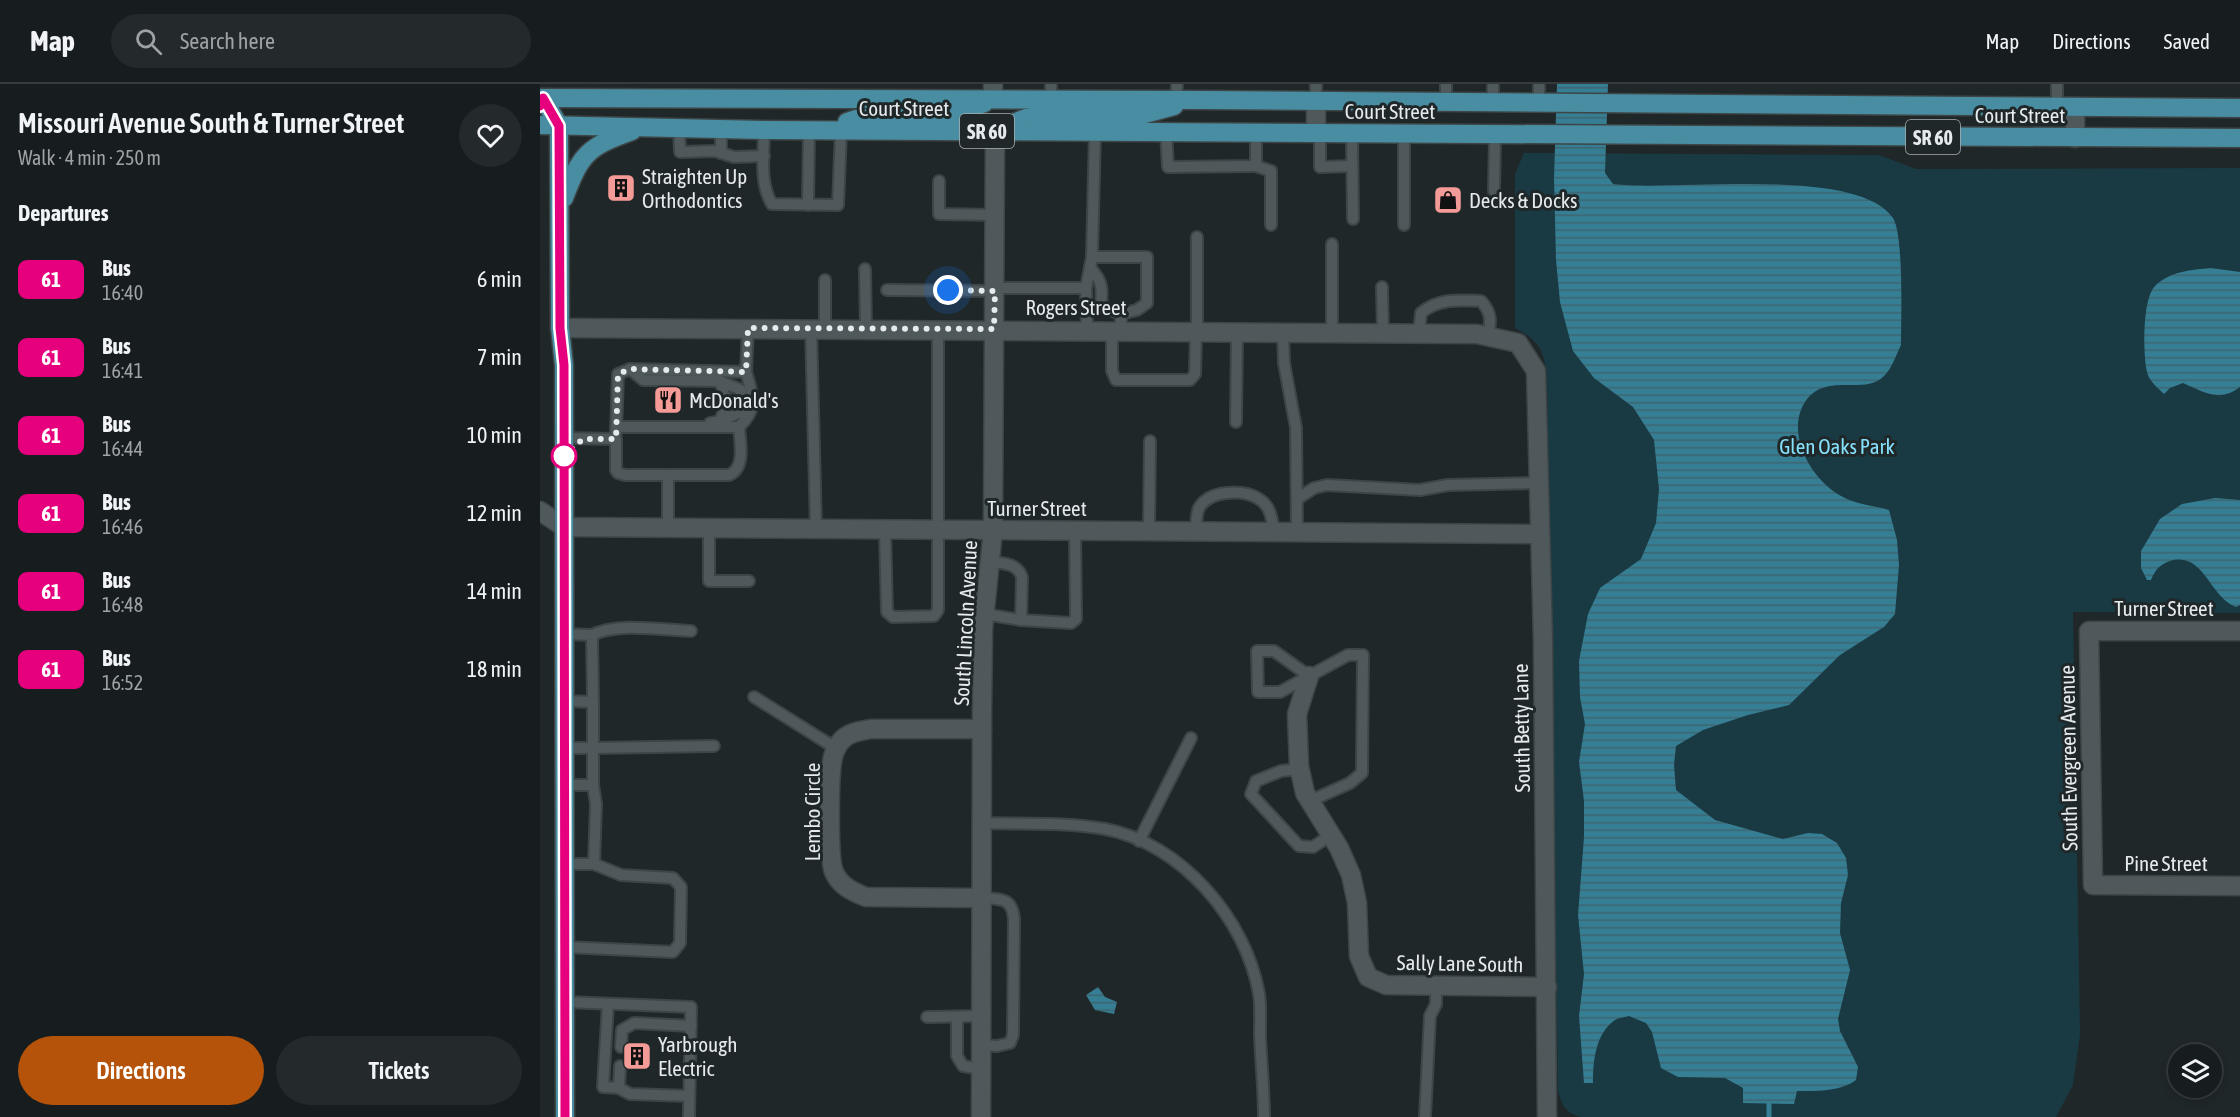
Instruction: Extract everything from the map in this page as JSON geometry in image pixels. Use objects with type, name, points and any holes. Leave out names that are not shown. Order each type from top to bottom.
[{"type":"main road","name":"Court Street","points":[[541,100],[633,91],[1176,92],[1202,100],[1316,92],[1493,93],[1625,102],[2240,108]]},
{"type":"main road","points":[[824,130],[856,119],[953,115],[993,91]]},
{"type":"main road","points":[[541,100],[559,126],[560,328],[564,365],[566,1117]]},
{"type":"main road","points":[[995,131],[1026,118],[1042,115],[1141,114],[1202,100]]},
{"type":"main road","name":"Court Street","points":[[540,125],[764,130],[2240,138]]},
{"type":"main road","points":[[560,208],[575,169],[583,156],[604,141],[644,127]]},
{"type":"street","points":[[1316,92],[1318,133]]},
{"type":"street","points":[[2075,107],[2075,138]]},
{"type":"street","name":"South Lincoln Avenue","points":[[981,1117],[981,729],[984,614],[993,531],[995,131]]},
{"type":"street","name":"Rogers Street","points":[[560,328],[1086,330],[1118,325],[1196,331],[1477,334],[1518,344]]},
{"type":"street","name":"South Betty Lane","points":[[1518,344],[1536,371],[1542,640],[1547,1117]]},
{"type":"street","points":[[540,511],[564,527]]},
{"type":"street","name":"Turner Street","points":[[564,527],[1539,534]]},
{"type":"street","name":"Turner Street","points":[[2089,631],[2240,631]]},
{"type":"street","name":"South Evergreen Avenue","points":[[2089,631],[2093,885]]},
{"type":"street","name":"Sally Lane South","points":[[1309,676],[1296,714],[1299,769],[1305,793],[1351,875],[1357,903],[1359,956],[1368,977],[1386,985],[1547,987]]},
{"type":"street","name":"Lembo Circle","points":[[981,729],[862,730],[854,732],[841,741],[833,755],[831,771],[831,857],[834,872],[841,883],[853,892],[866,897],[981,898]]},
{"type":"street","name":"Pine Street","points":[[2093,885],[2240,886]]},
{"type":"lane","points":[[2057,84],[2057,107]]},
{"type":"lane","points":[[679,128],[680,152],[715,151],[734,157],[764,156]]},
{"type":"lane","points":[[721,129],[721,153]]},
{"type":"lane","points":[[764,130],[765,190],[772,204],[838,205],[824,130]]},
{"type":"lane","points":[[808,205],[824,130]]},
{"type":"lane","points":[[1086,330],[1086,288],[1091,262],[1095,132]]},
{"type":"lane","points":[[1166,132],[1168,167],[1256,166],[1271,171],[1271,225]]},
{"type":"lane","points":[[1256,133],[1256,166]]},
{"type":"lane","points":[[1318,133],[1320,166],[1352,166]]},
{"type":"lane","points":[[1352,134],[1353,219]]},
{"type":"lane","points":[[1404,134],[1404,225]]},
{"type":"lane","points":[[1494,190],[1495,135]]},
{"type":"lane","points":[[939,181],[939,214],[995,215]]},
{"type":"lane","points":[[1091,262],[1100,281],[1101,303],[1118,325],[1112,371],[1116,380],[1190,380],[1195,374],[1197,237]]},
{"type":"lane","points":[[1332,244],[1332,332]]},
{"type":"lane","points":[[1091,262],[1147,257],[1147,303],[1118,325]]},
{"type":"lane","points":[[865,269],[866,329]]},
{"type":"lane","points":[[816,529],[818,328],[825,280]]},
{"type":"lane","points":[[1382,287],[1383,333]]},
{"type":"lane","points":[[887,290],[1086,288]]},
{"type":"lane","points":[[1419,333],[1421,313],[1428,307],[1450,300],[1481,301],[1490,311],[1488,336]]},
{"type":"lane","points":[[616,427],[739,427],[748,418],[754,400],[746,372],[748,328]]},
{"type":"lane","points":[[885,530],[887,612],[893,617],[934,616],[938,610],[938,329]]},
{"type":"lane","points":[[1236,422],[1237,332]]},
{"type":"lane","points":[[1283,332],[1284,363],[1296,428],[1296,532]]},
{"type":"lane","points":[[739,427],[741,462],[733,474],[625,475],[616,470],[618,374],[630,369],[746,372]]},
{"type":"lane","points":[[630,369],[644,380],[720,381],[741,390],[741,412],[720,422],[677,427]]},
{"type":"lane","points":[[720,381],[727,403],[720,422]]},
{"type":"lane","points":[[564,438],[616,439]]},
{"type":"lane","points":[[1149,531],[1150,441]]},
{"type":"lane","points":[[668,528],[669,475]]},
{"type":"lane","points":[[1296,499],[1314,488],[1327,485],[1420,490],[1448,485],[1538,483]]},
{"type":"lane","points":[[1196,532],[1198,510],[1207,499],[1222,494],[1242,494],[1260,499],[1271,513],[1274,532]]},
{"type":"lane","points":[[710,528],[709,581],[749,581]]},
{"type":"lane","points":[[984,614],[1021,620],[1071,623],[1076,619],[1075,531]]},
{"type":"lane","points":[[990,562],[1014,566],[1020,571],[1022,578],[1021,620]]},
{"type":"lane","points":[[564,634],[592,635],[602,630],[623,628],[691,631]]},
{"type":"lane","points":[[592,635],[593,785],[596,804],[594,864]]},
{"type":"lane","points":[[1309,676],[1274,651],[1257,651],[1258,692],[1280,692],[1348,655],[1363,655],[1362,773],[1350,783],[1310,801]]},
{"type":"lane","points":[[754,697],[837,748]]},
{"type":"lane","points":[[565,701],[592,702]]},
{"type":"lane","points":[[1139,841],[1191,738]]},
{"type":"lane","points":[[565,748],[714,746]]},
{"type":"lane","points":[[1299,769],[1281,771],[1256,781],[1251,794],[1299,846],[1313,847],[1331,836]]},
{"type":"lane","points":[[565,785],[593,785]]},
{"type":"lane","points":[[981,824],[1054,825],[1106,830],[1139,841],[1176,862],[1208,891],[1232,925],[1247,956],[1258,994],[1263,1117]]},
{"type":"lane","points":[[565,864],[594,864],[621,875],[673,878],[681,887],[680,943],[673,951],[565,947]]},
{"type":"lane","points":[[981,898],[1008,902],[1013,908],[1014,919],[1013,1035],[1010,1043],[1006,1045],[981,1045]]},
{"type":"lane","points":[[1425,1117],[1430,1016],[1436,1004],[1436,986]]},
{"type":"lane","points":[[566,1002],[691,1007],[688,1117]]},
{"type":"lane","points":[[608,1004],[603,1087],[619,1088],[630,1094],[689,1096]]},
{"type":"lane","points":[[927,1017],[981,1016]]},
{"type":"lane","points":[[957,1017],[957,1056],[963,1066],[981,1069]]},
{"type":"lane","points":[[621,1047],[622,1030],[634,1023],[691,1026]]},
{"type":"lane","points":[[619,1088],[620,1066]]},
{"type":"green space","name":"Glen Oaks Park","points":[[1524,153],[1879,155],[1916,169],[2240,168],[2240,613],[2073,612],[2080,1035],[2073,1085],[2056,1117],[1581,1117],[1568,1111],[1563,1105],[1558,1091],[1547,373],[1538,346],[1515,328],[1515,174]]},
{"type":"water","points":[[1557,84],[1608,84],[1605,173],[1613,184],[1641,186],[1762,184],[1842,191],[1873,202],[1893,218],[1897,227],[1901,279],[1901,345],[1894,362],[1886,374],[1875,382],[1835,385],[1816,391],[1807,399],[1800,412],[1798,425],[1799,440],[1804,454],[1811,467],[1830,489],[1853,501],[1889,510],[1897,540],[1899,565],[1895,614],[1884,627],[1840,655],[1789,705],[1748,715],[1703,730],[1676,746],[1674,765],[1676,790],[1715,820],[1783,839],[1808,833],[1822,834],[1837,843],[1846,858],[1848,875],[1841,903],[1840,933],[1850,970],[1838,1019],[1840,1031],[1858,1067],[1856,1080],[1835,1089],[1797,1091],[1794,1104],[1743,1103],[1743,1088],[1725,1078],[1678,1077],[1661,1068],[1652,1032],[1646,1023],[1629,1016],[1615,1020],[1603,1033],[1596,1049],[1593,1083],[1584,1083],[1579,1016],[1584,974],[1578,915],[1584,837],[1584,801],[1579,762],[1585,724],[1580,697],[1579,661],[1588,614],[1600,588],[1641,559],[1656,523],[1659,489],[1654,440],[1633,407],[1594,378],[1573,351],[1560,302],[1556,260],[1554,178]]},
{"type":"water","points":[[2211,268],[2240,272],[2240,387],[2232,392],[2218,395],[2183,383],[2170,388],[2164,394],[2147,372],[2144,340],[2146,314],[2151,293],[2161,281],[2174,274]]},
{"type":"water","points":[[2215,498],[2240,500],[2240,605],[2236,607],[2227,602],[2199,569],[2191,563],[2181,560],[2170,561],[2158,568],[2151,580],[2147,580],[2141,568],[2141,551],[2160,519],[2182,504]]},
{"type":"water","points":[[1098,987],[1105,997],[1117,1002],[1114,1014],[1095,1010],[1086,995]]},
{"type":"waterway","points":[[1769,1104],[1769,1117]]},
{"type":"bus line","name":"61","points":[[540,106],[543,98],[559,126],[560,165],[560,328],[564,365],[565,1117]]},
{"type":"place","name":"Straighten Up Orthodontics","points":[[621,188]]},
{"type":"place","name":"Decks & Docks","points":[[1448,200]]},
{"type":"place","name":"McDonald's","points":[[668,400]]},
{"type":"place","name":"Yarbrough Electric","points":[[637,1056]]},
{"type":"route","points":[[564,456],[583,439],[616,439],[618,374],[630,369],[746,372],[748,328],[994,329],[995,291],[948,290]]}]
